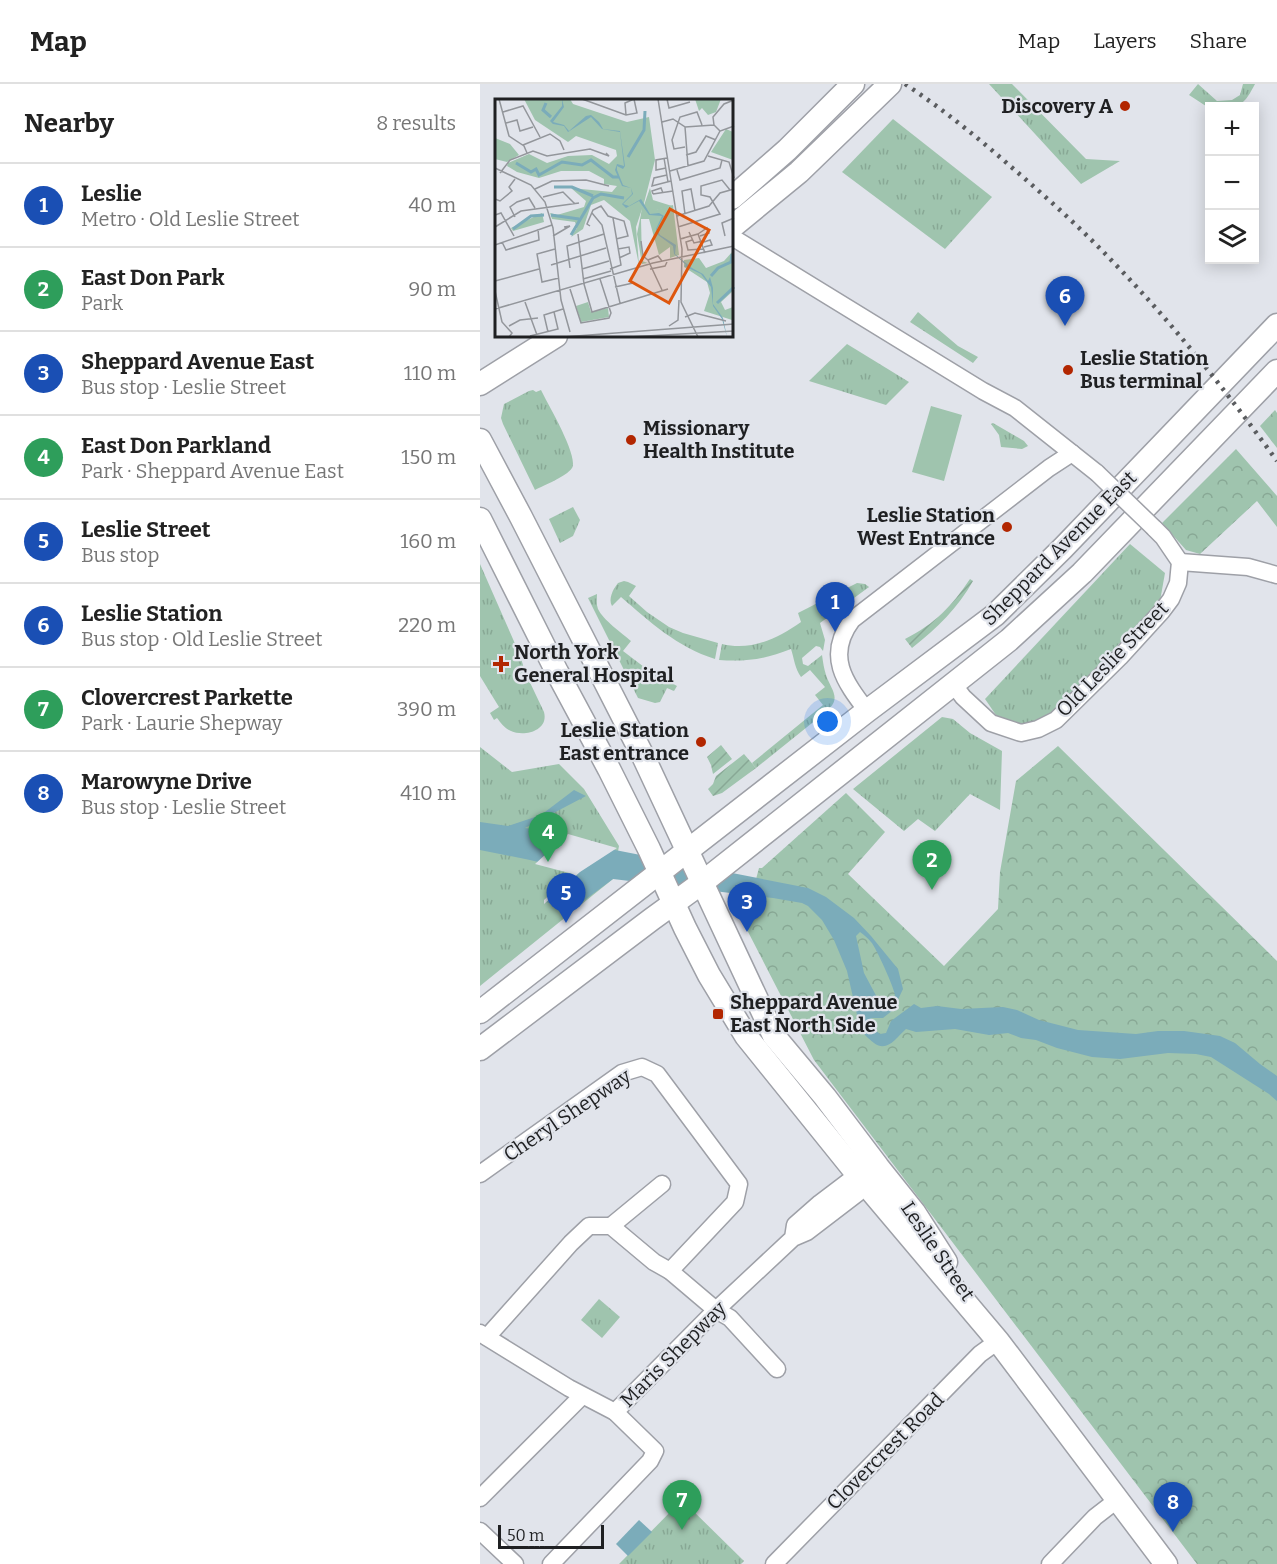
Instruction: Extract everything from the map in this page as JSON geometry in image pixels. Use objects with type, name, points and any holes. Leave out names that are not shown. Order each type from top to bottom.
[{"type":"main road","points":[[734,196],[787,150],[854,84]]},
{"type":"main road","points":[[734,225],[799,172],[890,84]]},
{"type":"main road","name":"Sheppard Avenue East","points":[[480,1012],[867,711],[995,615],[1063,548],[1277,325]]},
{"type":"main road","points":[[480,384],[553,338]]},
{"type":"main road","name":"Sheppard Avenue East","points":[[480,1049],[703,882],[1009,640],[1082,573],[1277,371]]},
{"type":"main road","name":"Leslie Street","points":[[480,440],[644,758],[774,1036],[825,1097],[870,1173]]},
{"type":"main road","name":"Leslie Street","points":[[480,519],[609,769],[710,975],[746,1036],[870,1173],[914,1212],[998,1341],[1166,1564]]},
{"type":"street","points":[[734,238],[1015,408],[1097,473],[1163,537],[1180,562],[1248,567],[1277,574]]},
{"type":"street","points":[[867,711],[849,688],[840,663],[841,642],[845,629],[852,620],[1049,468],[1072,453]]},
{"type":"street","name":"Old Leslie Street","points":[[954,685],[963,697],[991,723],[1021,733],[1038,729],[1056,720],[1120,657],[1162,611],[1178,583],[1180,562]]},
{"type":"street","name":"Cheryl Shepway","points":[[480,1174],[622,1074],[642,1067],[657,1074],[739,1184],[735,1202],[670,1271]]},
{"type":"street","name":"Maris Shepway","points":[[484,1335],[582,1396],[615,1412],[716,1310],[793,1238],[807,1232],[858,1193],[870,1173]]},
{"type":"street","points":[[484,1335],[589,1226],[611,1226],[662,1184]]},
{"type":"street","points":[[611,1226],[716,1310],[730,1318],[777,1369]]},
{"type":"street","name":"Clovercrest Road","points":[[774,1564],[980,1354],[998,1341]]},
{"type":"street","points":[[480,1498],[582,1396]]},
{"type":"street","points":[[551,1564],[650,1461],[655,1451],[615,1412]]},
{"type":"street","points":[[1050,1564],[1095,1517],[1117,1500]]},
{"type":"street","points":[[480,1531],[515,1564]]},
{"type":"green space","points":[[989,84],[1012,84],[1086,159],[1120,161],[1081,184]]},
{"type":"green space","points":[[1198,84],[1217,101],[1232,100],[1240,95],[1243,84],[1255,84],[1243,102],[1205,102],[1205,105],[1189,95]]},
{"type":"green space","points":[[893,119],[992,197],[945,249],[842,172]]},
{"type":"green space","points":[[918,312],[958,346],[978,357],[973,363],[910,322]]},
{"type":"green space","points":[[847,344],[909,382],[886,405],[809,381]]},
{"type":"green space","points":[[533,390],[536,392],[541,390],[567,441],[573,462],[572,468],[565,475],[535,490],[501,418],[504,404]]},
{"type":"green space","points":[[931,406],[962,415],[944,481],[912,472]]},
{"type":"green space","points":[[1275,410],[1277,413],[1277,448],[1260,426]]},
{"type":"green space","points":[[993,423],[1024,441],[1028,446],[1022,449],[1001,447],[999,435],[991,424]]},
{"type":"green space","points":[[1236,449],[1277,496],[1277,527],[1257,501],[1200,554],[1186,550],[1162,523]]},
{"type":"green space","points":[[573,507],[580,520],[573,536],[560,543],[549,519]]},
{"type":"green space","points":[[1130,544],[1165,573],[1160,601],[1051,715],[1026,725],[998,718],[985,699]]},
{"type":"green space","name":"North York General Hospital","points":[[480,564],[544,712],[543,724],[528,733],[511,731],[497,718],[494,720],[490,713],[499,707],[480,676]]},
{"type":"green space","points":[[970,579],[973,581],[954,609],[912,648],[905,639],[926,627],[942,614]]},
{"type":"green space","points":[[624,581],[636,586],[629,596],[669,627],[718,643],[715,659],[676,641],[621,597],[612,606],[613,591],[618,583]]},
{"type":"green space","points":[[857,583],[869,587],[820,623],[825,640],[823,651],[816,646],[802,658],[803,664],[808,666],[822,655],[826,675],[834,694],[834,702],[827,711],[756,768],[752,763],[823,705],[815,695],[825,687],[810,670],[801,677],[791,649],[756,659],[719,660],[722,644],[753,645],[783,634],[801,622],[798,613]]},
{"type":"green space","points":[[597,594],[600,613],[631,641],[623,651],[648,670],[677,686],[674,691],[667,688],[660,702],[655,703],[638,698],[588,598]]},
{"type":"green space","points":[[942,717],[953,719],[970,733],[1002,751],[1000,810],[970,794],[935,831],[918,819],[904,831],[853,789]]},
{"type":"green space","points":[[721,745],[732,759],[713,774],[707,757]]},
{"type":"green space","points":[[1058,746],[1277,961],[1277,1564],[1197,1564],[814,1060],[744,924],[759,868],[762,868],[846,793],[885,832],[848,874],[944,966],[998,909],[1000,872],[1016,781]]},
{"type":"green space","points":[[480,747],[512,772],[559,764],[584,789],[619,846],[613,879],[480,986]]},
{"type":"green space","points":[[744,754],[756,768],[722,793],[713,796],[708,789],[716,776]]},
{"type":"green space","points":[[599,1299],[620,1317],[602,1338],[581,1320]]},
{"type":"green space","points":[[682,1500],[744,1561],[741,1564],[619,1564]]},
{"type":"water","points":[[574,790],[586,796],[525,828],[553,832],[610,849],[808,888],[826,897],[854,918],[898,969],[903,989],[893,1010],[883,1018],[869,1020],[870,1026],[880,1034],[886,1033],[891,1021],[914,1004],[921,1008],[937,1006],[961,1009],[1003,1007],[1017,1010],[1039,1020],[1078,1030],[1136,1034],[1184,1031],[1220,1036],[1235,1043],[1277,1076],[1277,1101],[1211,1057],[1196,1054],[1168,1053],[1120,1059],[1092,1057],[1008,1033],[989,1035],[955,1029],[916,1032],[906,1029],[891,1043],[879,1046],[860,1028],[847,971],[834,940],[822,920],[808,906],[773,898],[613,879],[570,911],[546,902],[579,872],[480,850],[480,822],[508,826],[541,815]],"holes":[[[860,932],[869,939],[892,985],[895,995],[885,1004],[880,1003],[864,973],[856,936]]]},
{"type":"water","points":[[639,1520],[652,1532],[628,1556],[616,1544]]},
{"type":"pier","points":[[568,834],[617,848],[580,872],[544,904],[544,900],[573,874],[535,864]]},
{"type":"railway","points":[[905,84],[984,143],[1102,251],[1179,335],[1277,461]]},
{"type":"place","name":"Discovery A","points":[[1125,106]]},
{"type":"place","name":"Leslie Station","points":[[1065,326]]},
{"type":"place","name":"Leslie Station Bus terminal","points":[[1068,370]]},
{"type":"place","name":"Missionary Health Institute","points":[[631,440]]},
{"type":"place","name":"Leslie Station West Entrance","points":[[1007,527]]},
{"type":"place","name":"Leslie","points":[[835,632]]},
{"type":"place","name":"North York General Hospital","points":[[501,664]]},
{"type":"place","name":"Leslie Station East entrance","points":[[701,742]]},
{"type":"place","name":"East Don Parkland","points":[[548,862]]},
{"type":"place","name":"East Don Park","points":[[932,890]]},
{"type":"place","name":"Leslie Street","points":[[566,923]]},
{"type":"place","name":"Sheppard Avenue East","points":[[747,932]]},
{"type":"place","name":"Sheppard Avenue East North Side","points":[[718,1014]]},
{"type":"place","name":"Clovercrest Parkette","points":[[682,1530]]},
{"type":"place","name":"Marowyne Drive","points":[[1173,1532]]}]
